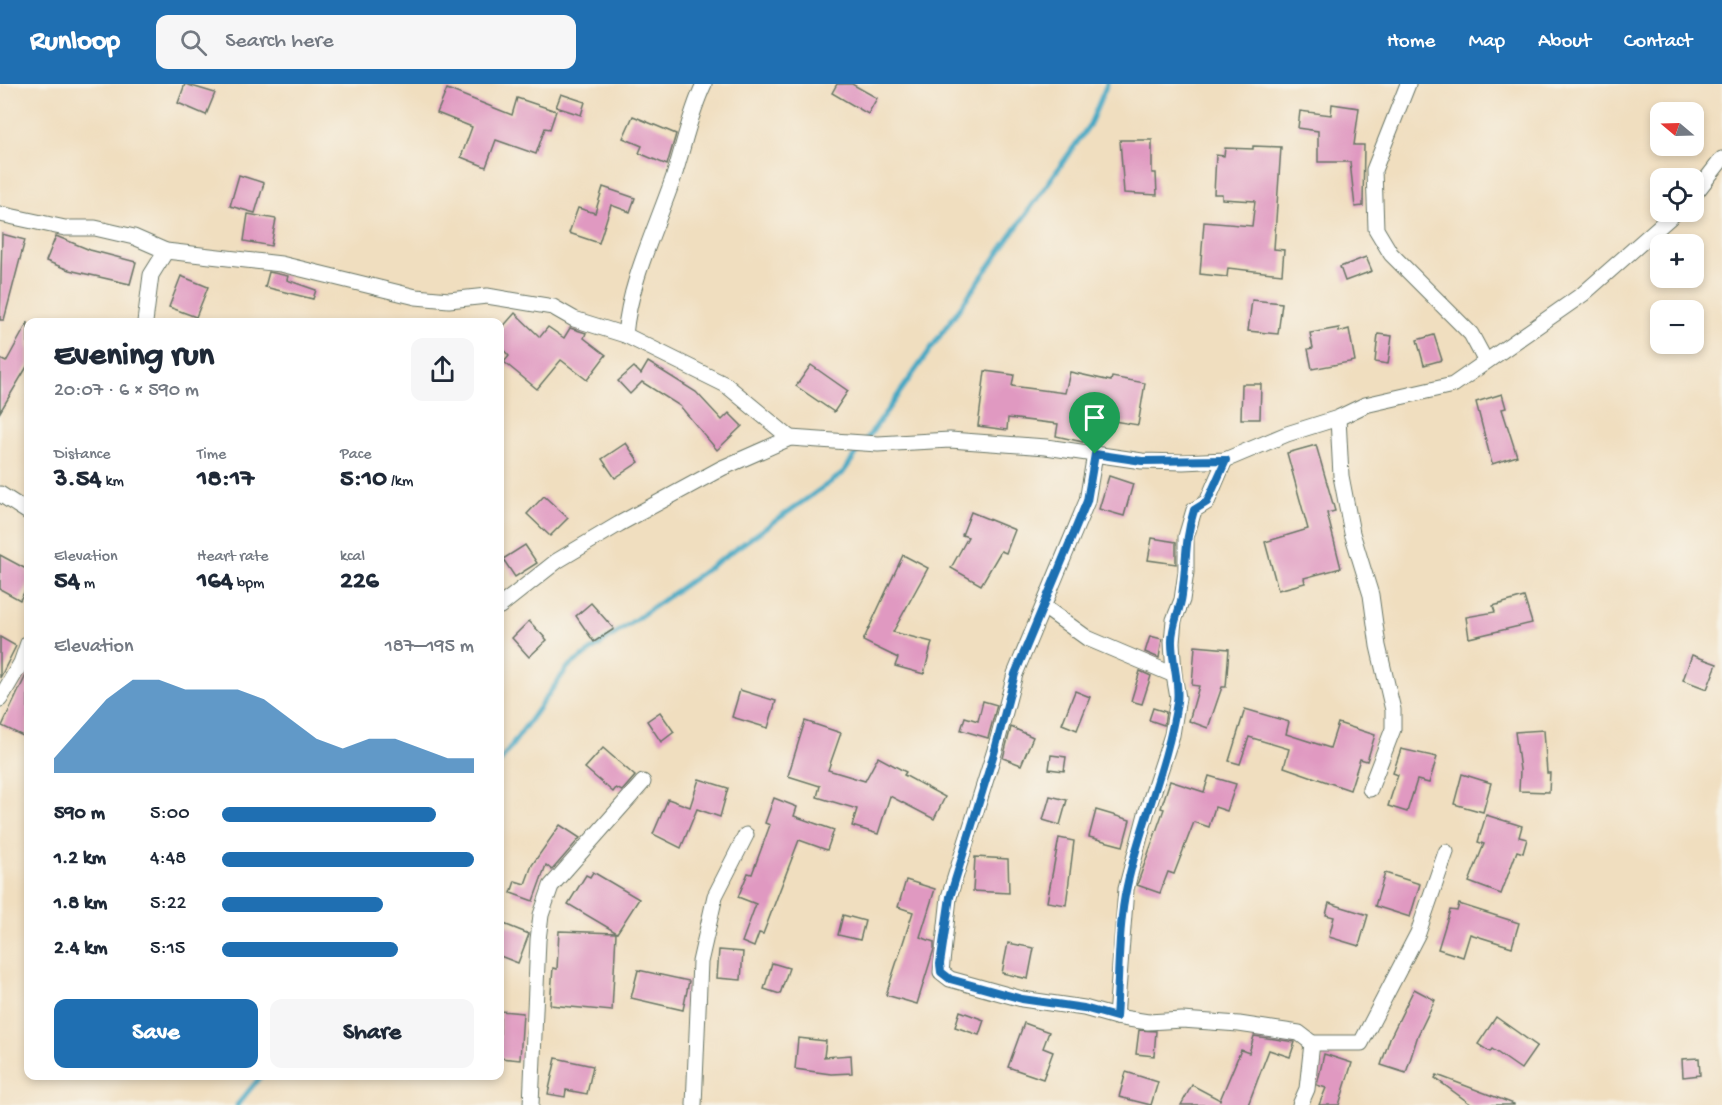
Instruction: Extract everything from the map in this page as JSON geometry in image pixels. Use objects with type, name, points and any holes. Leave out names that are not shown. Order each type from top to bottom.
[{"type":"street","points":[[625,335],[628,304],[674,176],[695,102],[704,84]]},
{"type":"street","points":[[1408,84],[1379,151],[1374,170],[1376,229],[1391,254],[1471,334],[1485,360]]},
{"type":"street","points":[[1704,182],[1722,159]]},
{"type":"street","points":[[0,214],[65,228],[95,228],[134,237],[166,251],[281,264],[416,297],[449,300],[487,296],[553,307],[574,319],[625,335],[726,385],[790,438]]},
{"type":"street","points":[[504,603],[557,561],[619,524],[722,468],[790,438],[878,444],[950,440],[1152,461],[1226,460],[1287,434],[1338,418],[1365,405],[1454,385],[1469,376],[1485,360],[1583,294],[1665,222]]},
{"type":"street","points":[[146,318],[152,276],[166,251]]},
{"type":"street","points":[[1338,418],[1341,476],[1352,532],[1371,595],[1378,646],[1393,710],[1393,729],[1370,789]]},
{"type":"street","points":[[1095,454],[1087,501],[1015,674],[995,750],[950,897],[941,972],[950,979],[1022,999],[1084,1008],[1148,1023],[1182,1020],[1239,1024],[1299,1032],[1312,1043],[1361,1043],[1418,933],[1446,852]]},
{"type":"street","points":[[1116,1017],[1126,888],[1146,814],[1172,735],[1178,698],[1172,642],[1174,620],[1182,600],[1186,572],[1186,537],[1194,510],[1207,502],[1226,460]]},
{"type":"street","points":[[0,494],[24,509]]},
{"type":"street","points":[[1044,607],[1087,638],[1174,675]]},
{"type":"street","points":[[0,699],[24,666]]},
{"type":"street","points":[[531,1105],[538,940],[541,915],[551,886],[643,782]]},
{"type":"street","points":[[694,1105],[700,962],[715,896],[746,835]]},
{"type":"street","points":[[1300,1105],[1307,1089],[1312,1043]]},
{"type":"building","points":[[185,84],[215,93],[206,115],[178,103]]},
{"type":"building","points":[[837,84],[852,84],[877,98],[868,114],[832,93]]},
{"type":"building","points":[[447,89],[512,115],[517,98],[556,111],[550,129],[545,128],[536,154],[496,140],[486,167],[461,157],[472,127],[437,113]]},
{"type":"building","points":[[561,94],[585,102],[581,115],[556,107]]},
{"type":"building","points":[[1332,104],[1359,108],[1354,145],[1364,145],[1363,206],[1355,207],[1350,162],[1318,162],[1318,131],[1298,128],[1300,111],[1331,115]]},
{"type":"building","points":[[633,116],[676,134],[667,165],[639,153],[642,146],[623,138]]},
{"type":"building","points":[[1120,140],[1152,140],[1152,173],[1156,173],[1157,195],[1124,193]]},
{"type":"building","points":[[1253,146],[1281,147],[1274,249],[1284,250],[1282,274],[1228,268],[1227,277],[1200,274],[1204,222],[1252,226],[1255,201],[1222,199],[1222,194],[1214,194],[1216,155],[1224,156],[1225,148],[1253,149]]},
{"type":"building","points":[[239,175],[264,183],[255,213],[230,206]]},
{"type":"building","points":[[603,187],[635,198],[630,212],[611,205],[599,243],[569,233],[578,208],[595,213]]},
{"type":"building","points":[[248,214],[276,219],[271,246],[244,241]]},
{"type":"building","points":[[2,234],[25,240],[4,320],[0,320]]},
{"type":"building","points":[[56,236],[90,250],[136,262],[130,284],[69,270],[46,261]]},
{"type":"building","points":[[1366,257],[1372,271],[1345,281],[1340,267]]},
{"type":"building","points":[[269,272],[288,276],[287,280],[316,290],[313,299],[265,287]]},
{"type":"building","points":[[181,276],[208,287],[196,317],[169,307]]},
{"type":"building","points":[[1252,300],[1282,303],[1278,334],[1248,331]]},
{"type":"building","points":[[515,313],[540,337],[548,327],[564,338],[570,328],[586,333],[584,338],[606,355],[587,380],[561,360],[537,389],[504,362],[509,356],[504,350],[504,325]]},
{"type":"building","points":[[1339,328],[1339,332],[1349,329],[1355,361],[1312,369],[1308,349],[1313,348],[1310,333]]},
{"type":"building","points":[[24,329],[24,372],[0,412],[0,359],[6,362]]},
{"type":"building","points":[[1378,334],[1392,336],[1388,364],[1375,362]]},
{"type":"building","points":[[1434,335],[1442,360],[1424,365],[1417,340]]},
{"type":"building","points":[[648,362],[696,392],[722,420],[729,413],[742,426],[717,450],[680,406],[642,382],[630,394],[618,381],[634,367],[641,374]]},
{"type":"building","points":[[811,365],[848,391],[834,412],[796,386]]},
{"type":"building","points":[[985,371],[1014,375],[1012,386],[1065,393],[1070,372],[1111,381],[1112,377],[1145,383],[1138,425],[1089,417],[1083,442],[1056,436],[1058,424],[1008,418],[1007,430],[978,426]]},
{"type":"building","points":[[1242,384],[1261,384],[1260,419],[1241,419]]},
{"type":"building","points":[[1502,394],[1506,408],[1502,409],[1517,456],[1492,464],[1476,402]]},
{"type":"building","points":[[626,443],[639,462],[615,478],[602,459]]},
{"type":"building","points":[[1316,445],[1335,511],[1327,513],[1341,568],[1304,578],[1305,583],[1278,590],[1265,542],[1308,529],[1287,453]]},
{"type":"building","points":[[1109,476],[1133,484],[1124,516],[1099,509]]},
{"type":"building","points":[[544,496],[568,518],[550,536],[527,514]]},
{"type":"building","points":[[971,512],[1015,530],[1006,553],[1001,551],[981,585],[951,568],[968,537],[962,535]]},
{"type":"building","points":[[1152,538],[1176,542],[1176,564],[1148,560]]},
{"type":"building","points":[[525,545],[537,563],[515,577],[504,558]]},
{"type":"building","points":[[0,555],[24,568],[24,592],[20,600],[0,589]]},
{"type":"building","points":[[903,555],[928,568],[893,632],[932,642],[924,674],[895,666],[898,658],[863,641]]},
{"type":"building","points":[[1524,597],[1532,623],[1469,638],[1466,617],[1495,612],[1493,606]]},
{"type":"building","points":[[591,603],[614,629],[594,642],[576,616]]},
{"type":"building","points":[[529,621],[547,640],[529,657],[512,638]]},
{"type":"building","points":[[1150,636],[1162,639],[1159,658],[1145,652]]},
{"type":"building","points":[[0,637],[16,646],[0,678]]},
{"type":"building","points":[[1195,646],[1229,649],[1226,687],[1222,687],[1208,728],[1189,721],[1199,686],[1192,685]]},
{"type":"building","points":[[1692,655],[1717,664],[1707,689],[1683,680]]},
{"type":"building","points":[[1140,671],[1151,676],[1142,704],[1131,701]]},
{"type":"building","points":[[24,679],[24,737],[2,726]]},
{"type":"building","points":[[740,690],[776,701],[768,728],[732,717]]},
{"type":"building","points":[[1075,691],[1090,697],[1077,730],[1062,724]]},
{"type":"building","points":[[983,701],[997,705],[988,738],[961,730],[965,717],[978,721]]},
{"type":"building","points":[[1153,708],[1166,712],[1164,725],[1149,720]]},
{"type":"building","points":[[1245,709],[1289,722],[1286,734],[1330,748],[1338,723],[1375,735],[1367,761],[1360,759],[1350,790],[1284,767],[1289,749],[1249,737],[1240,764],[1229,761]]},
{"type":"building","points":[[660,712],[674,732],[661,742],[647,721]]},
{"type":"building","points":[[805,721],[841,733],[828,770],[865,781],[878,757],[906,772],[904,775],[945,797],[934,819],[890,796],[878,834],[852,826],[857,809],[817,797],[820,786],[788,776]]},
{"type":"building","points":[[1011,727],[1033,737],[1021,765],[1003,758]]},
{"type":"building","points":[[1544,730],[1547,773],[1550,773],[1549,792],[1519,791],[1520,770],[1515,732]]},
{"type":"building","points":[[603,748],[635,776],[622,791],[616,788],[613,792],[585,768]]},
{"type":"building","points":[[1401,749],[1437,757],[1429,783],[1417,780],[1407,812],[1388,806],[1398,775],[1393,773]]},
{"type":"building","points":[[1051,755],[1066,757],[1064,771],[1049,769]]},
{"type":"building","points":[[1462,774],[1491,783],[1483,812],[1454,804]]},
{"type":"building","points":[[1209,776],[1236,784],[1227,811],[1215,807],[1209,827],[1194,822],[1174,874],[1168,872],[1160,893],[1137,885],[1164,809],[1161,808],[1170,781],[1204,792]]},
{"type":"building","points":[[699,779],[728,788],[720,817],[697,809],[681,848],[653,834],[668,799],[690,807]]},
{"type":"building","points":[[1050,796],[1067,800],[1060,825],[1043,820]]},
{"type":"building","points":[[774,798],[797,807],[794,816],[834,830],[827,850],[799,840],[763,934],[759,933],[754,947],[742,942],[756,904],[738,897],[748,873],[752,874],[770,825],[765,823]]},
{"type":"building","points":[[1096,810],[1130,820],[1123,846],[1089,837]]},
{"type":"building","points":[[1486,815],[1522,826],[1519,837],[1527,839],[1523,853],[1517,851],[1501,894],[1469,882],[1484,844],[1478,842]]},
{"type":"building","points":[[560,825],[580,838],[552,870],[546,865],[533,901],[511,893],[515,881],[525,884],[532,865]]},
{"type":"building","points":[[1059,838],[1074,841],[1066,905],[1047,902]]},
{"type":"building","points":[[975,857],[1008,859],[1009,893],[973,891]]},
{"type":"building","points":[[593,872],[639,899],[617,933],[568,904],[586,875],[590,877]]},
{"type":"building","points":[[1385,873],[1420,884],[1410,917],[1375,906]]},
{"type":"building","points":[[906,880],[935,889],[920,937],[934,942],[934,949],[917,1004],[886,995],[913,912],[898,907]]},
{"type":"building","points":[[1329,903],[1368,915],[1359,946],[1329,937],[1334,917],[1326,915]]},
{"type":"building","points":[[1459,904],[1519,923],[1512,947],[1470,934],[1463,957],[1438,949],[1450,910],[1457,911]]},
{"type":"building","points":[[843,915],[865,921],[860,940],[838,935]]},
{"type":"building","points":[[504,924],[529,934],[518,963],[504,958]]},
{"type":"building","points":[[559,931],[616,933],[612,1011],[550,1005],[553,968],[557,969]]},
{"type":"building","points":[[1008,943],[1034,948],[1028,979],[1002,973]]},
{"type":"building","points":[[719,950],[743,952],[741,980],[717,978]]},
{"type":"building","points":[[772,963],[789,968],[780,994],[764,989]]},
{"type":"building","points":[[638,970],[689,981],[683,1010],[631,998]]},
{"type":"building","points":[[1414,989],[1435,1000],[1418,1035],[1406,1073],[1381,1065],[1390,1038]]},
{"type":"building","points":[[504,1011],[523,1013],[520,1060],[504,1058]]},
{"type":"building","points":[[960,1011],[984,1020],[979,1035],[955,1027]]},
{"type":"building","points":[[1496,1017],[1537,1046],[1521,1069],[1492,1049],[1490,1052],[1478,1044]]},
{"type":"building","points":[[1024,1023],[1049,1032],[1043,1048],[1053,1052],[1043,1079],[1008,1067]]},
{"type":"building","points":[[1139,1030],[1156,1031],[1154,1056],[1136,1054]]},
{"type":"building","points":[[1254,1036],[1295,1042],[1290,1057],[1269,1050],[1248,1105],[1181,1105],[1192,1085],[1220,1100],[1241,1050],[1249,1053]]},
{"type":"building","points":[[798,1038],[826,1041],[824,1057],[851,1055],[852,1073],[831,1074],[795,1069]]},
{"type":"building","points":[[1324,1054],[1352,1063],[1339,1105],[1319,1105],[1326,1088],[1317,1085]]},
{"type":"building","points":[[556,1058],[593,1066],[587,1094],[566,1090],[565,1097],[548,1094]]},
{"type":"building","points":[[1699,1058],[1700,1075],[1683,1077],[1682,1059]]},
{"type":"building","points":[[1126,1072],[1158,1082],[1151,1105],[1119,1097]]},
{"type":"building","points":[[1437,1075],[1514,1105],[1472,1105],[1435,1078]]},
{"type":"waterway","points":[[504,756],[568,667],[842,474],[1090,124],[1107,84]]},
{"type":"waterway","points":[[237,1105],[258,1080]]},
{"type":"route","points":[[1095,454],[1142,461],[1226,460],[1207,502],[1194,510],[1186,537],[1186,572],[1182,600],[1174,620],[1172,642],[1178,698],[1172,735],[1146,814],[1126,888],[1116,1017],[1084,1008],[1022,999],[968,982],[950,979],[941,972],[940,964],[950,897],[966,850],[1015,674],[1087,501],[1095,454]]}]
